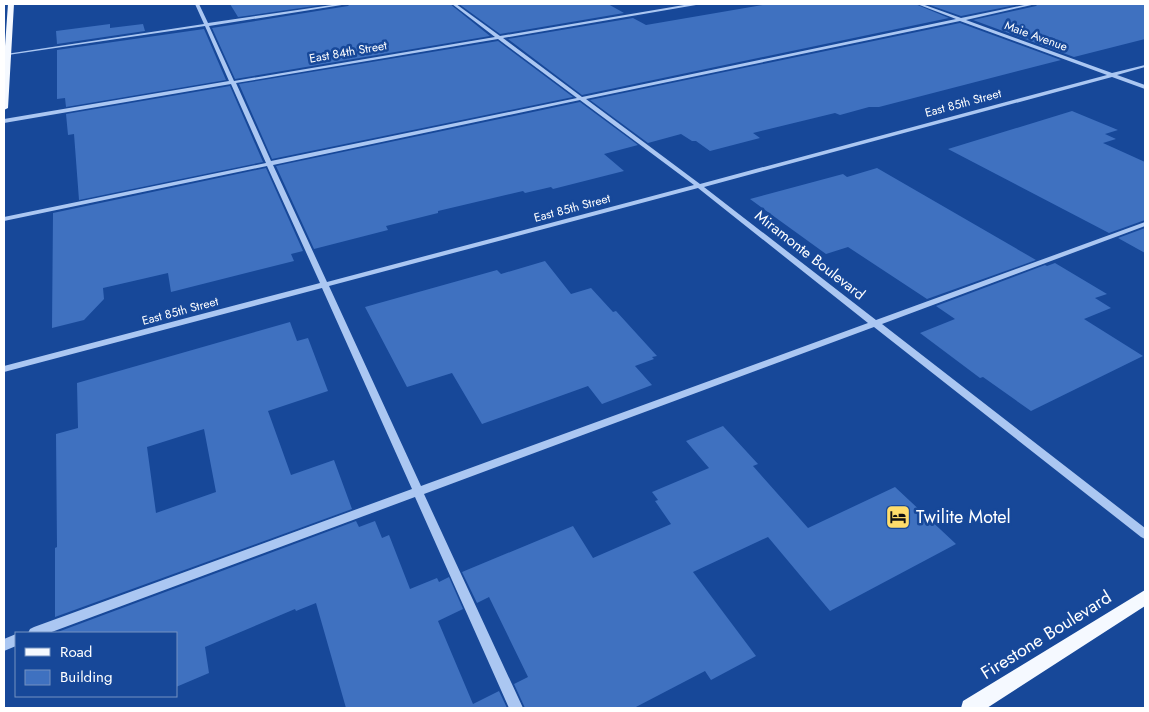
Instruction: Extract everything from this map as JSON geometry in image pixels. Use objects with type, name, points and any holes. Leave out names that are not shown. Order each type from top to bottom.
[{"type":"main road","points":[[4,108],[7,31],[11,4]]},
{"type":"main road","name":"Firestone Boulevard","points":[[970,708],[1145,597]]},
{"type":"street","points":[[197,4],[516,708]]},
{"type":"street","points":[[7,49],[206,25],[346,4]]},
{"type":"street","name":"Miramonte Boulevard","points":[[454,4],[699,186],[1145,534]]},
{"type":"street","name":"East 84th Street","points":[[4,121],[696,4]]},
{"type":"street","name":"Maie Avenue","points":[[919,4],[1145,87]]},
{"type":"street","points":[[4,218],[1034,4]]},
{"type":"street","name":"East 85th Street","points":[[4,369],[699,186],[1145,66]]},
{"type":"street","points":[[37,632],[1145,224]]},
{"type":"building","points":[[230,4],[328,4],[238,17]]},
{"type":"building","points":[[350,4],[450,4],[490,36],[235,79],[212,28],[348,6]]},
{"type":"building","points":[[459,4],[608,4],[624,13],[500,34]]},
{"type":"building","points":[[769,4],[915,4],[949,18],[582,95],[508,39],[633,18],[646,25]]},
{"type":"building","points":[[927,4],[1021,4],[961,16]]},
{"type":"building","points":[[1038,4],[1145,4],[1145,39],[1074,57],[973,20]]},
{"type":"building","points":[[960,23],[1061,60],[879,107],[869,107],[840,115],[835,113],[753,133],[760,138],[710,151],[696,141],[692,141],[681,134],[648,143],[590,100]]},
{"type":"building","points":[[110,24],[110,28],[143,24],[145,31],[57,44],[56,31]]},
{"type":"building","points":[[204,29],[226,80],[66,107],[65,98],[57,99],[57,50]]},
{"type":"building","points":[[498,41],[573,97],[272,159],[239,84]]},
{"type":"building","points":[[230,86],[263,162],[79,200],[74,134],[68,135],[66,114]]},
{"type":"building","points":[[580,102],[638,145],[604,154],[624,171],[553,189],[551,187],[525,193],[523,191],[438,211],[438,213],[386,226],[388,230],[314,249],[276,166]]},
{"type":"building","points":[[1072,111],[1118,130],[1105,134],[1116,139],[1103,143],[1145,162],[1145,220],[1109,233],[948,149]]},
{"type":"building","points":[[266,168],[303,251],[291,254],[294,261],[171,292],[168,273],[103,288],[104,299],[84,320],[52,328],[53,213]]},
{"type":"building","points":[[877,168],[1036,260],[927,299],[848,247],[826,254],[750,199],[843,174],[847,177]]},
{"type":"building","points":[[1145,228],[1145,253],[1118,238]]},
{"type":"building","points":[[545,261],[571,294],[591,288],[613,312],[616,311],[657,356],[635,366],[652,385],[602,404],[588,386],[482,424],[452,373],[407,387],[365,307],[497,270],[501,274]]},
{"type":"building","points":[[1055,263],[1107,294],[1095,298],[1111,308],[1084,319],[1143,356],[1031,411],[983,377],[980,378],[920,333],[955,319],[936,306],[1045,265]]},
{"type":"building","points":[[290,322],[297,341],[308,338],[328,391],[268,411],[291,475],[334,460],[352,509],[55,617],[55,548],[57,547],[56,434],[78,428],[77,383]],"holes":[[[204,429],[216,492],[156,513],[147,447]]]},
{"type":"building","points":[[723,426],[758,464],[753,466],[808,528],[895,487],[956,544],[830,611],[768,537],[693,572],[756,656],[711,680],[705,671],[634,708],[525,708],[514,684],[528,677],[489,597],[477,603],[462,572],[573,526],[593,558],[671,524],[655,501],[658,500],[652,492],[709,468],[686,441]]},
{"type":"building","points":[[356,521],[359,527],[375,521],[382,538],[389,535],[410,589],[437,578],[439,582],[449,577],[463,609],[438,621],[473,704],[499,691],[507,708],[346,708],[316,603],[296,611],[295,609],[205,647],[209,673],[178,686],[178,632],[58,632]]},
{"type":"place","name":"Twilite Motel","points":[[898,517]]}]
